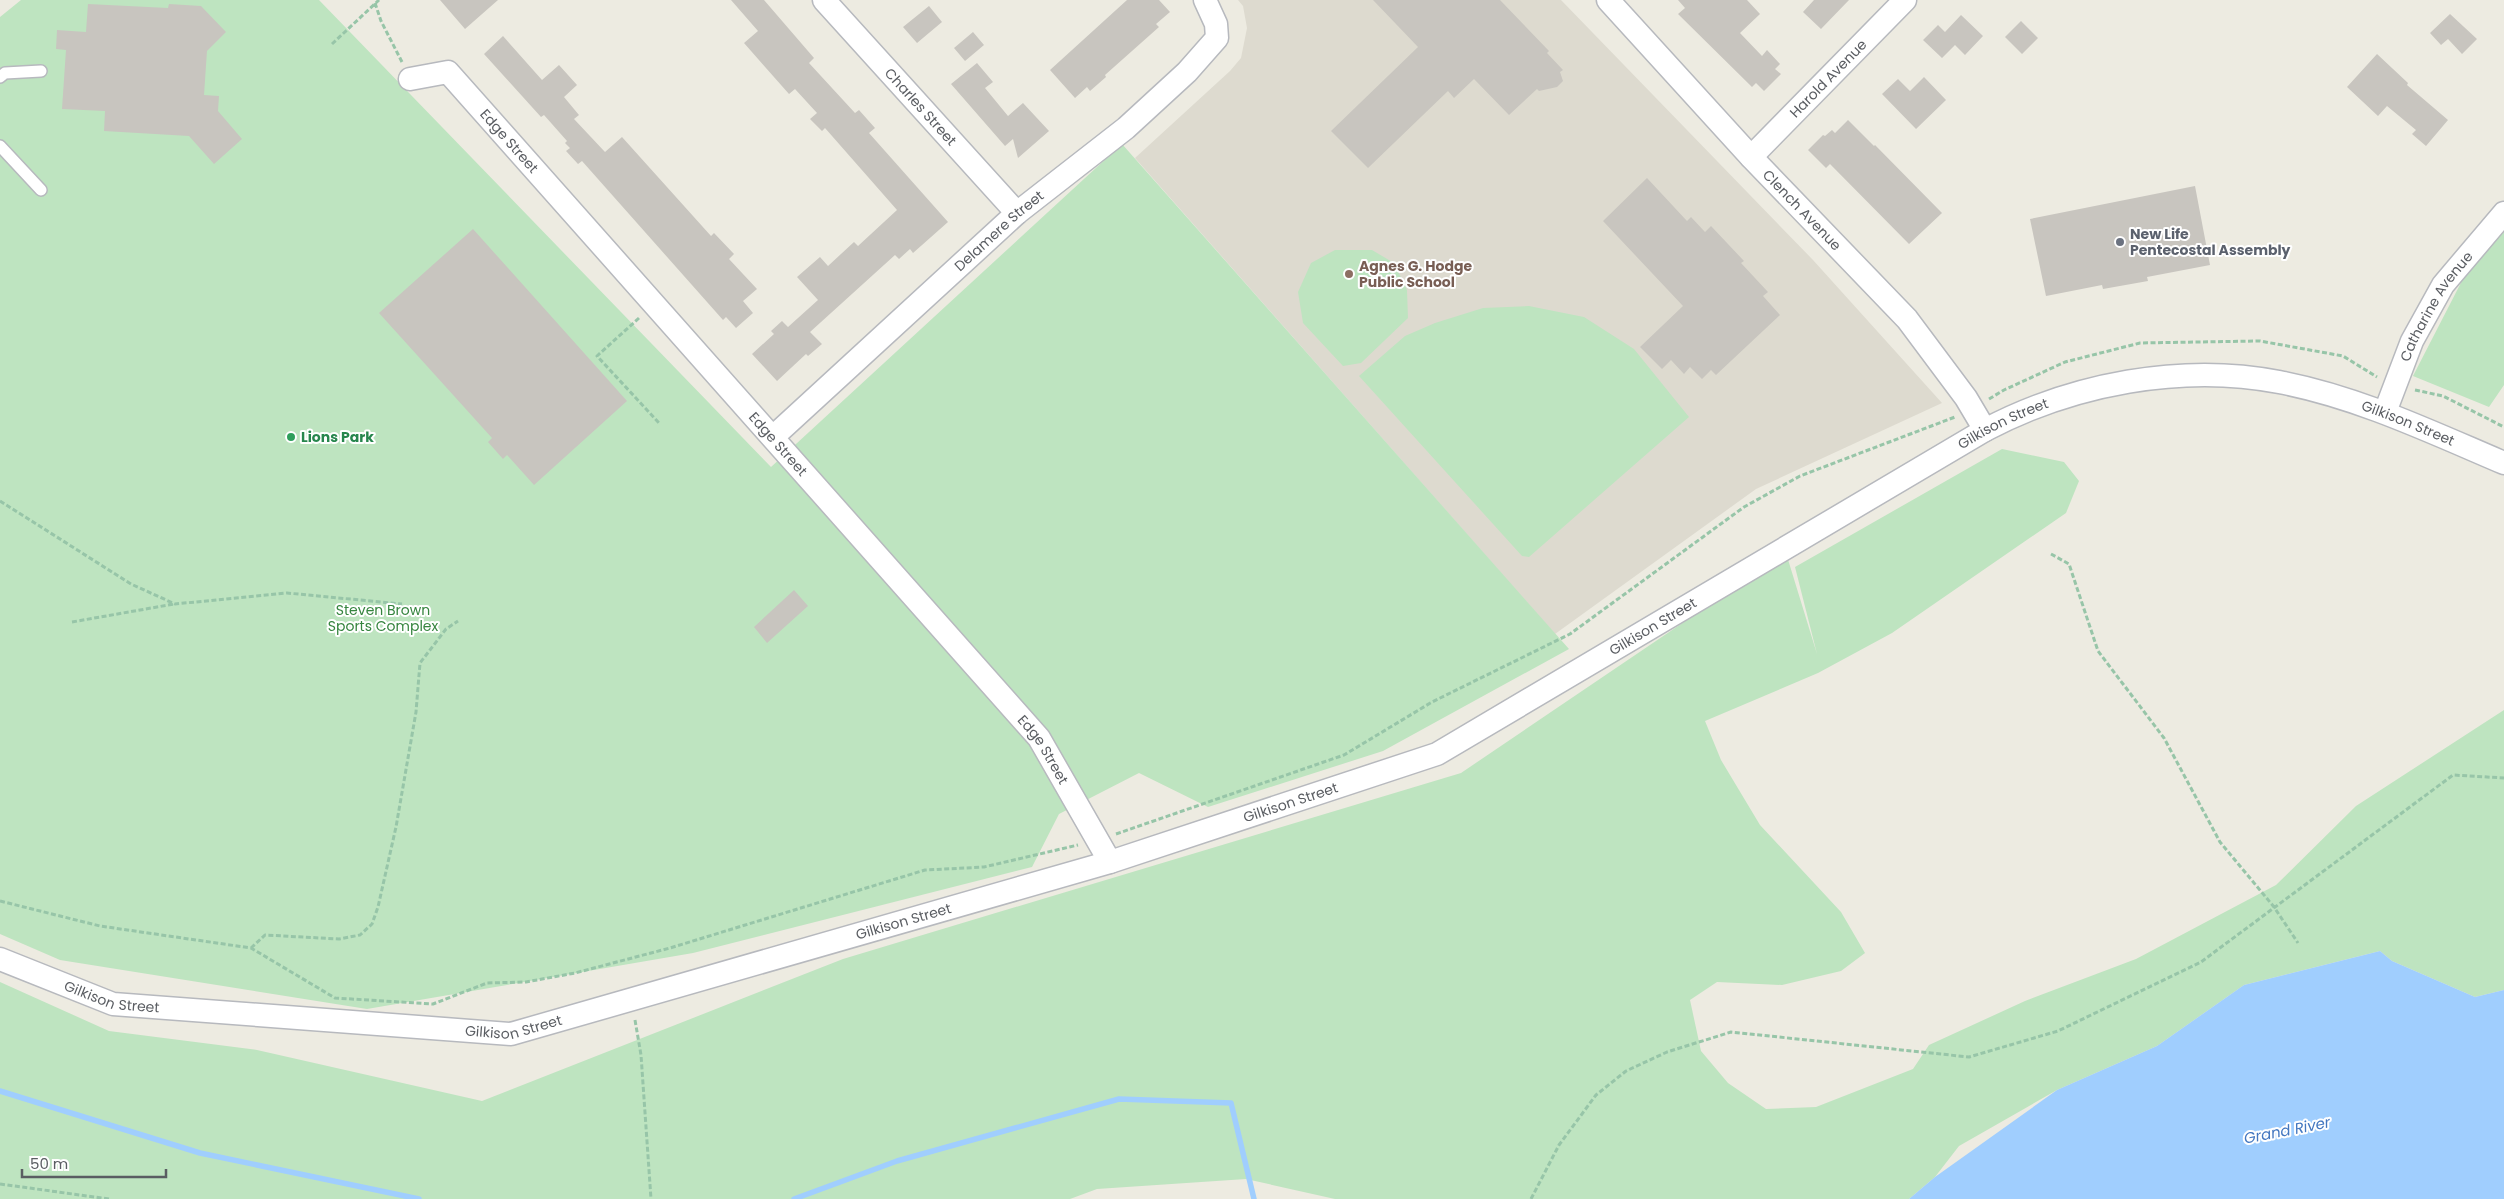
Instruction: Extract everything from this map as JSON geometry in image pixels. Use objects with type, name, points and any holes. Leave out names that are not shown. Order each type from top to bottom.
[{"type":"street","name":"Charles Street","points":[[824,0],[1017,213]]},
{"type":"street","name":"Delamere Street","points":[[773,437],[1017,213],[1126,128],[1187,72],[1217,38],[1216,24],[1205,0]]},
{"type":"street","name":"Clench Avenue","points":[[1608,0],[1751,157],[1907,319],[1966,398],[1985,430]]},
{"type":"street","name":"Harold Avenue","points":[[1751,157],[1905,0]]},
{"type":"street","name":"Edge Street","points":[[410,79],[448,72],[1040,738],[1110,862]]},
{"type":"street","name":"Catharine Avenue","points":[[2385,412],[2412,341],[2443,285],[2504,213]]},
{"type":"street","name":"Gilkison Street","points":[[0,959],[113,1004],[511,1034],[1110,862],[1437,754],[1985,430],[2034,408],[2086,391],[2137,381],[2172,378],[2235,377],[2280,382],[2385,412],[2504,463]]},
{"type":"lane","points":[[0,77],[5,73],[41,71]]},
{"type":"lane","points":[[0,146],[41,190]]},
{"type":"path","points":[[332,44],[379,0]]},
{"type":"path","points":[[376,3],[380,21],[410,79]]},
{"type":"path","points":[[654,304],[597,356],[660,424]]},
{"type":"path","points":[[0,901],[100,926],[252,948],[335,998],[434,1004],[487,983],[526,982],[575,973],[670,948],[925,870],[984,867],[1098,841],[1344,755],[1432,702],[1570,634],[1744,507],[1800,476],[1888,444],[1972,410],[2004,390],[2065,362],[2140,343],[2260,341],[2343,356],[2394,386],[2443,396],[2504,428]]},
{"type":"path","points":[[0,501],[131,584],[175,604]]},
{"type":"path","points":[[2051,554],[2068,564],[2098,651],[2164,738],[2220,842],[2274,908],[2298,943]]},
{"type":"path","points":[[72,622],[175,604],[288,593],[402,604]]},
{"type":"path","points":[[252,948],[265,934],[339,939],[360,934],[372,924],[378,907],[396,827],[416,712],[420,663],[446,629],[458,621]]},
{"type":"path","points":[[1531,1199],[1559,1145],[1596,1095],[1626,1071],[1667,1052],[1731,1032],[1969,1057],[2058,1031],[2200,962],[2453,776],[2504,778]]},
{"type":"path","points":[[632,1000],[641,1055],[651,1199]]},
{"type":"path","points":[[0,1184],[110,1199]]},
{"type":"shaded area","points":[[1238,0],[1561,0],[1813,260],[1942,403],[1756,489],[1555,634],[1135,158],[1230,71],[1241,58],[1247,28],[1243,6]]},
{"type":"green space","name":"Steven Brown Sports Complex","points":[[21,0],[319,0],[771,467],[1122,144],[1569,649],[1383,751],[1208,807],[1139,773],[1059,814],[1032,867],[693,953],[367,1009],[60,960],[0,934],[0,17]]},
{"type":"green space","points":[[2504,231],[2504,385],[2489,407],[2413,376],[2467,271]]},
{"type":"green space","points":[[1335,250],[1372,250],[1394,263],[1407,290],[1408,318],[1361,363],[1343,366],[1303,323],[1298,292],[1311,263]]},
{"type":"green space","points":[[1529,306],[1584,317],[1634,349],[1689,417],[1529,557],[1522,556],[1359,376],[1405,336],[1435,323],[1483,308]]},
{"type":"green space","points":[[2002,449],[2064,462],[2079,481],[2066,513],[1892,633],[1818,673],[1705,721],[1721,760],[1760,825],[1841,912],[1865,953],[1841,971],[1782,985],[1717,982],[1690,1000],[1701,1051],[1728,1083],[1766,1109],[1816,1107],[1913,1069],[1929,1045],[2025,1001],[2136,959],[2276,885],[2356,806],[2504,710],[2504,990],[2475,997],[2392,961],[2380,951],[2244,985],[2157,1046],[2057,1090],[1959,1146],[1935,1177],[1909,1199],[1335,1199],[1246,1179],[1097,1189],[1070,1199],[0,1199],[0,982],[109,1031],[257,1050],[482,1101],[843,959],[1461,773],[1786,553],[1817,654],[1795,567]]},
{"type":"water","name":"Grand River","points":[[2380,951],[2392,961],[2475,997],[2504,990],[2504,1199],[1909,1199],[1935,1177],[2057,1090],[2157,1046],[2244,985]]},
{"type":"building","points":[[440,0],[498,0],[465,29]]},
{"type":"building","points":[[731,0],[764,0],[814,58],[809,63],[855,113],[859,110],[875,128],[869,133],[948,222],[913,253],[910,249],[899,259],[895,255],[810,332],[822,344],[808,356],[806,354],[777,381],[752,354],[774,334],[771,331],[782,321],[788,327],[818,300],[797,277],[820,257],[828,266],[854,242],[858,246],[897,210],[825,128],[822,131],[810,119],[817,113],[795,89],[789,94],[744,43],[758,31]]},
{"type":"building","points":[[1127,0],[1159,0],[1170,12],[1156,24],[1159,27],[1105,75],[1106,77],[1090,91],[1087,87],[1075,98],[1050,70]]},
{"type":"building","points":[[1373,0],[1500,0],[1549,51],[1547,53],[1563,70],[1560,72],[1563,81],[1557,87],[1539,91],[1537,89],[1509,115],[1474,79],[1454,98],[1448,91],[1368,168],[1331,131],[1418,47]]},
{"type":"building","points":[[1678,0],[1747,0],[1760,14],[1740,33],[1762,56],[1767,50],[1780,64],[1775,69],[1781,74],[1764,91],[1756,83],[1752,87],[1678,14],[1685,8]]},
{"type":"building","points":[[1814,0],[1849,0],[1821,29],[1803,12]]},
{"type":"building","points":[[88,4],[168,8],[169,4],[201,6],[226,32],[207,51],[204,95],[219,96],[218,111],[242,139],[214,164],[189,136],[104,131],[105,111],[62,109],[66,50],[56,49],[57,30],[86,32]]},
{"type":"building","points":[[929,6],[942,22],[917,43],[903,27]]},
{"type":"building","points":[[2450,14],[2477,39],[2462,54],[2448,39],[2441,45],[2430,33]]},
{"type":"building","points":[[1961,15],[1983,36],[1965,55],[1955,45],[1942,58],[1923,40],[1938,25],[1945,32]]},
{"type":"building","points":[[2021,21],[2038,38],[2022,54],[2005,37]]},
{"type":"building","points":[[973,32],[984,45],[965,61],[954,48]]},
{"type":"building","points":[[503,36],[542,80],[559,65],[577,85],[564,97],[579,115],[574,119],[605,152],[622,137],[711,236],[714,233],[734,254],[729,259],[757,289],[743,301],[753,313],[736,328],[726,317],[723,320],[582,161],[578,164],[566,151],[570,148],[565,143],[567,141],[544,115],[541,117],[484,54]]},
{"type":"building","points":[[2377,54],[2408,83],[2407,85],[2448,120],[2426,146],[2412,134],[2416,130],[2387,106],[2378,116],[2347,87]]},
{"type":"building","points":[[977,63],[993,82],[985,88],[1008,116],[1023,103],[1049,131],[1018,158],[1013,139],[1005,146],[951,84]]},
{"type":"building","points":[[1924,77],[1946,100],[1916,129],[1882,94],[1898,79],[1910,91]]},
{"type":"building","points":[[1848,120],[1942,213],[1909,244],[1830,164],[1826,168],[1808,150],[1823,135],[1825,136],[1832,130],[1835,133]]},
{"type":"building","points":[[1647,178],[1687,221],[1691,217],[1705,232],[1711,226],[1744,261],[1741,263],[1768,292],[1763,296],[1780,315],[1716,375],[1711,370],[1702,379],[1690,367],[1684,374],[1671,360],[1662,369],[1640,347],[1683,306],[1603,221]]},
{"type":"building","name":"New Life Pentecostal Assembly","points":[[2195,186],[2210,265],[2147,277],[2148,281],[2103,289],[2102,285],[2046,296],[2030,219]]},
{"type":"building","points":[[473,229],[627,401],[534,485],[507,455],[503,459],[488,442],[492,438],[379,313]]},
{"type":"building","points":[[794,590],[808,606],[767,643],[754,627]]},
{"type":"waterway","points":[[0,1091],[200,1153],[419,1199]]},
{"type":"waterway","points":[[794,1199],[897,1161],[1119,1099],[1231,1103],[1254,1199]]},
{"type":"place","name":"New Life Pentecostal Assembly","points":[[2120,242]]},
{"type":"place","name":"Agnes G. Hodge Public School","points":[[1349,274]]},
{"type":"place","name":"Lions Park","points":[[291,437]]}]
